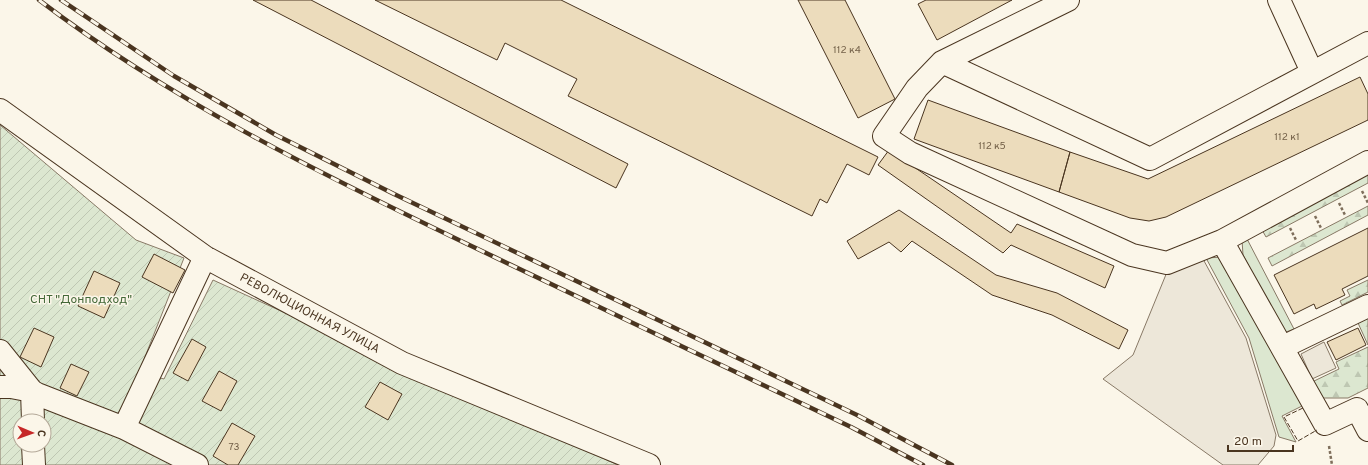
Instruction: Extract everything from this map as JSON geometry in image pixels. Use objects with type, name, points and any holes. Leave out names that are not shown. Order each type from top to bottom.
[{"type":"street","points":[[1068,0],[942,62],[917,88],[884,136],[910,153],[1132,255],[1167,263],[1222,241],[1368,162]]},
{"type":"street","points":[[1279,0],[1312,72]]},
{"type":"street","points":[[942,62],[1150,159],[1368,43]]},
{"type":"street","name":"РЕВОЛЮЦИОННАЯ УЛИЦА","points":[[0,110],[204,257],[402,363],[649,465]]},
{"type":"street","points":[[1222,241],[1325,424],[1362,406],[1368,430]]},
{"type":"street","points":[[124,428],[204,257]]},
{"type":"street","points":[[1283,347],[1368,306]]},
{"type":"street","points":[[0,352],[32,391],[33,413]]},
{"type":"street","points":[[0,387],[11,387],[32,391],[124,428],[197,465]]},
{"type":"street","points":[[33,453],[34,465]]},
{"type":"path","points":[[1361,190],[1368,203]]},
{"type":"path","points":[[1338,202],[1345,215]]},
{"type":"path","points":[[1314,214],[1321,228]]},
{"type":"path","points":[[1290,228],[1296,240]]},
{"type":"green space","name":"СНТ \"Донподход\"","points":[[0,125],[136,240],[184,258],[139,372],[164,379],[213,280],[618,465],[0,465]]},
{"type":"green space","points":[[1368,172],[1368,183],[1266,237],[1261,228]]},
{"type":"green space","points":[[1368,206],[1368,215],[1272,266],[1268,258]]},
{"type":"green space","points":[[1246,237],[1294,329],[1286,332],[1282,330],[1243,255],[1242,240]]},
{"type":"green space","points":[[1223,257],[1306,404],[1282,416],[1296,442],[1279,437],[1249,338],[1206,258]]},
{"type":"green space","points":[[1368,280],[1368,292],[1342,305],[1340,301],[1350,296],[1347,290]]},
{"type":"green space","points":[[1368,318],[1368,345],[1358,323]]},
{"type":"green space","points":[[1368,347],[1368,388],[1348,398],[1322,398],[1312,382],[1339,369],[1336,362]]},
{"type":"shaded area","points":[[1203,259],[1246,338],[1276,435],[1274,446],[1258,465],[1223,465],[1103,379],[1133,355],[1167,272]]},
{"type":"shaded area","points":[[1324,342],[1336,368],[1312,379],[1301,354]]},
{"type":"building","points":[[253,0],[311,0],[628,164],[616,188]]},
{"type":"building","points":[[375,0],[561,0],[878,157],[869,175],[847,164],[827,203],[820,199],[812,216],[568,96],[577,79],[505,43],[497,60]]},
{"type":"building","points":[[798,0],[845,0],[895,99],[858,118]]},
{"type":"building","points":[[926,0],[1012,0],[937,40],[918,4]]},
{"type":"building","points":[[1360,77],[1368,94],[1368,120],[1166,217],[1149,221],[1130,218],[1059,192],[1070,152],[1148,179]]},
{"type":"building","points":[[928,100],[1070,152],[1059,192],[914,139]]},
{"type":"building","points":[[889,150],[1011,233],[1017,224],[1114,266],[1105,288],[1011,245],[1003,253],[878,165]]},
{"type":"building","points":[[899,210],[996,275],[1057,293],[1128,330],[1119,349],[1052,315],[992,295],[912,241],[901,252],[889,242],[858,259],[847,241]]},
{"type":"building","points":[[1368,228],[1368,276],[1342,289],[1345,295],[1316,309],[1314,304],[1294,314],[1274,275]]},
{"type":"building","points":[[154,254],[185,270],[173,293],[142,277]]},
{"type":"building","points":[[94,271],[120,283],[104,318],[78,306]]},
{"type":"building","points":[[34,328],[54,337],[41,367],[20,357]]},
{"type":"building","points":[[1358,328],[1366,345],[1336,360],[1327,342]]},
{"type":"building","points":[[192,339],[206,347],[188,381],[173,373]]},
{"type":"building","points":[[71,364],[89,372],[77,396],[60,388]]},
{"type":"building","points":[[219,371],[237,381],[221,411],[202,401]]},
{"type":"building","points":[[380,382],[402,394],[388,420],[365,407]]},
{"type":"building","points":[[232,423],[255,436],[238,465],[228,465],[213,456]]},
{"type":"railway","points":[[39,0],[140,70],[192,102],[299,161],[353,189],[851,427],[923,465]]},
{"type":"railway","points":[[61,0],[174,76],[276,135],[394,194],[857,415],[952,465]]},
{"type":"fence","points":[[1303,408],[1284,417],[1298,441],[1317,430]]}]
